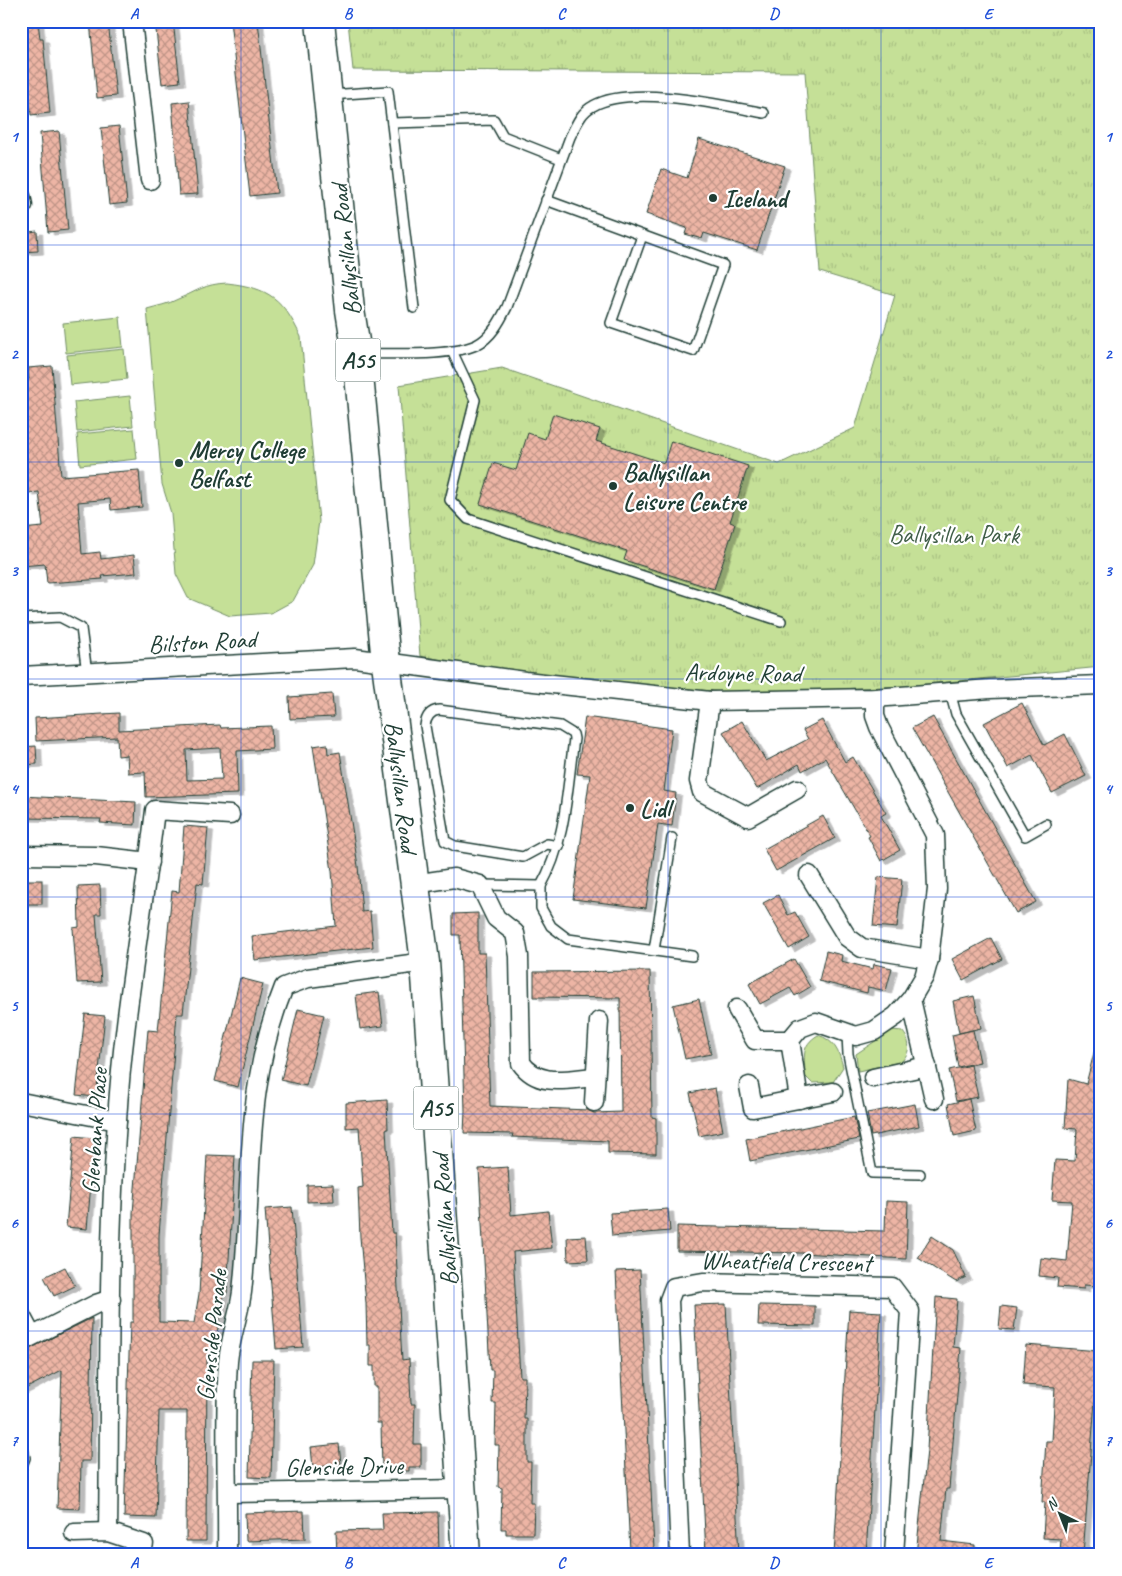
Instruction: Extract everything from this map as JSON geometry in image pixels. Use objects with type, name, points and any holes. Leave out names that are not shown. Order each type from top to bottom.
[{"type":"highway","name":"Ballysillan Road","points":[[320,21],[350,310],[357,354],[386,664],[414,884],[426,962],[466,1555]]},
{"type":"street","points":[[132,21],[150,180]]},
{"type":"street","name":"Bilston Road","points":[[21,676],[355,658],[386,664]]},
{"type":"street","name":"Ardoyne Road","points":[[386,664],[710,701],[875,698],[950,692],[1101,685]]},
{"type":"street","points":[[799,1099],[790,1040],[800,1028],[816,1022],[856,1036],[874,1031],[896,1016],[911,999],[924,977],[929,959],[937,889],[935,835],[874,716],[875,698]]},
{"type":"street","points":[[710,701],[699,781],[702,792],[748,817],[796,789]]},
{"type":"street","name":"Glenbank Place","points":[[108,1532],[111,1299],[116,1121],[130,996],[155,810],[230,815]]},
{"type":"street","points":[[21,855],[96,856],[149,862]]},
{"type":"street","points":[[809,874],[847,937],[862,948],[929,959]]},
{"type":"street","points":[[414,884],[454,878],[480,885],[496,918],[515,934],[519,956],[521,1062],[529,1074],[545,1080],[596,1078]]},
{"type":"street","name":"Glenside Parade","points":[[228,1555],[228,1361],[242,1292],[252,1121],[257,1079],[274,1012],[284,987],[308,978],[426,962]]},
{"type":"street","points":[[911,999],[934,1099]]},
{"type":"street","points":[[737,1008],[754,1040],[790,1040]]},
{"type":"street","points":[[594,1102],[599,1021]]},
{"type":"street","points":[[873,1078],[927,1066]]},
{"type":"street","points":[[749,1086],[753,1108],[833,1092]]},
{"type":"street","points":[[21,1102],[116,1121]]},
{"type":"street","name":"Wheatfield Crescent","points":[[680,1555],[669,1300],[674,1287],[703,1282],[892,1287],[910,1311],[894,1555]]},
{"type":"street","points":[[29,1338],[111,1299]]},
{"type":"street","name":"Glenside Drive","points":[[228,1493],[461,1489]]},
{"type":"street","points":[[74,1533],[108,1532],[144,1544]]},
{"type":"lane","points":[[328,95],[388,91],[414,308]]},
{"type":"lane","points":[[357,354],[452,351],[476,345],[489,335],[499,323],[507,307],[561,158],[570,136],[584,112],[605,101],[639,97],[697,100],[764,112]]},
{"type":"lane","points":[[392,123],[494,120],[503,136],[561,158]]},
{"type":"lane","points":[[546,200],[722,265],[693,351],[611,323],[642,236]]},
{"type":"lane","points":[[452,351],[476,400],[450,500],[468,519],[781,621]]},
{"type":"lane","points":[[21,619],[60,617],[81,628],[87,673]]},
{"type":"lane","points":[[950,692],[956,714],[1025,836],[1046,824]]},
{"type":"lane","points":[[559,846],[547,844],[523,857],[455,846],[445,841],[425,726],[428,716],[439,710],[560,726],[573,734],[574,739],[559,846],[553,864],[542,886],[541,908],[550,926],[568,939],[692,956]]},
{"type":"lane","points":[[654,950],[672,838]]},
{"type":"lane","points":[[480,885],[542,886]]},
{"type":"lane","points":[[847,1034],[848,1054],[872,1173],[920,1174]]},
{"type":"lane","points":[[21,1306],[29,1338]]},
{"type":"lane","points":[[21,1440],[26,1458],[21,1468]]},
{"type":"green space","name":"Ballysillan Park","points":[[348,21],[1101,21],[1101,667],[907,686],[736,693],[526,675],[420,656],[399,385],[502,368],[779,464],[855,428],[895,295],[820,272],[805,72],[353,70]]},
{"type":"green space","points":[[227,283],[242,285],[265,292],[288,313],[301,337],[319,521],[313,565],[293,601],[271,613],[230,616],[188,598],[176,574],[171,513],[162,484],[147,309],[171,302],[207,286]]},
{"type":"green space","points":[[120,317],[123,347],[66,353],[63,323]]},
{"type":"green space","points":[[124,349],[127,379],[70,385],[67,355]]},
{"type":"green space","points":[[130,396],[133,426],[77,432],[74,402]]},
{"type":"green space","points":[[134,429],[137,459],[80,465],[77,434]]},
{"type":"green space","points":[[892,1030],[902,1031],[909,1046],[907,1054],[901,1062],[858,1071],[856,1054]]},
{"type":"green space","points":[[818,1035],[832,1043],[838,1051],[843,1067],[833,1082],[812,1083],[805,1076],[804,1058],[806,1048],[808,1043]]},
{"type":"building","points":[[22,21],[38,21],[40,39],[43,39],[50,113],[31,115]]},
{"type":"building","points":[[90,21],[108,21],[116,96],[97,98]]},
{"type":"building","points":[[155,21],[173,21],[180,82],[162,84]]},
{"type":"building","points":[[230,21],[258,21],[277,193],[250,196]]},
{"type":"building","points":[[189,101],[198,194],[179,195],[172,103]]},
{"type":"building","points":[[119,126],[127,203],[109,205],[101,128]]},
{"type":"building","points":[[59,131],[68,230],[48,232],[40,133]]},
{"type":"building","name":"Iceland","points":[[699,139],[785,166],[757,250],[704,233],[702,239],[685,234],[687,228],[646,214],[661,169],[687,178]]},
{"type":"building","points":[[37,231],[38,251],[21,252],[21,233]]},
{"type":"building","points":[[52,366],[61,476],[139,470],[142,507],[111,510],[110,499],[78,502],[82,554],[100,552],[101,559],[134,555],[136,573],[102,576],[103,579],[47,583],[45,564],[21,566],[21,529],[43,527],[39,492],[28,493],[21,421],[21,380],[29,379],[28,368]]},
{"type":"building","name":"Ballysillan Leisure Centre","points":[[553,414],[600,429],[596,441],[664,463],[671,441],[748,466],[730,522],[735,524],[714,589],[624,560],[627,551],[480,504],[493,463],[516,470],[528,433],[545,439]]},
{"type":"building","points":[[332,694],[334,717],[290,719],[289,697]]},
{"type":"building","points":[[1022,703],[1044,745],[1065,734],[1086,776],[1052,793],[1032,755],[1008,768],[984,723]]},
{"type":"building","points":[[119,713],[119,730],[220,725],[221,728],[271,726],[272,749],[237,751],[238,794],[146,797],[145,772],[128,773],[127,755],[118,756],[117,737],[36,741],[35,718]],"holes":[[[220,748],[222,779],[187,780],[186,750]]]},
{"type":"building","name":"Lidl","points":[[585,717],[672,729],[664,791],[676,793],[672,826],[658,824],[646,908],[573,899],[590,775],[577,774]]},
{"type":"building","points":[[933,717],[1036,902],[1016,913],[912,728]]},
{"type":"building","points":[[822,720],[845,762],[853,757],[886,813],[881,816],[900,850],[881,861],[868,837],[870,836],[825,758],[802,771],[799,764],[757,789],[723,732],[742,721],[766,761],[808,739],[803,730]]},
{"type":"building","points":[[327,744],[328,754],[340,752],[358,866],[362,912],[370,911],[373,947],[255,960],[252,936],[336,926],[332,871],[313,746]]},
{"type":"building","points":[[36,746],[37,764],[21,765],[21,747]]},
{"type":"building","points":[[21,796],[136,802],[135,825],[100,823],[101,819],[21,818]]},
{"type":"building","points":[[823,816],[835,838],[776,871],[764,849]]},
{"type":"building","points":[[184,826],[208,828],[203,884],[197,883],[183,1014],[177,1014],[159,1235],[159,1322],[194,1323],[199,1294],[207,1155],[235,1156],[227,1293],[224,1293],[213,1356],[207,1356],[206,1541],[186,1541],[187,1411],[159,1411],[156,1518],[124,1517],[130,1322],[133,1322],[133,1213],[147,1041],[148,1030],[158,1031],[172,891],[179,892]]},
{"type":"building","points":[[878,877],[902,879],[897,928],[873,926]]},
{"type":"building","points":[[21,880],[42,880],[42,904],[21,904]]},
{"type":"building","points":[[100,885],[101,914],[96,914],[101,982],[77,983],[73,928],[79,927],[78,886]]},
{"type":"building","points":[[778,895],[788,915],[795,912],[809,937],[789,949],[763,903]]},
{"type":"building","points":[[478,913],[478,953],[485,953],[490,1106],[588,1110],[594,1113],[621,1112],[620,998],[534,997],[534,972],[650,971],[652,1117],[656,1118],[656,1154],[608,1153],[608,1141],[512,1137],[513,1134],[464,1133],[460,935],[453,935],[453,914]]},
{"type":"building","points":[[991,938],[1002,959],[963,980],[952,959]]},
{"type":"building","points":[[826,951],[842,955],[841,961],[873,969],[874,964],[892,968],[886,991],[868,987],[867,993],[819,981]]},
{"type":"building","points":[[794,959],[810,987],[795,996],[790,988],[760,1004],[749,984]]},
{"type":"building","points":[[240,978],[263,984],[238,1087],[215,1081]]},
{"type":"building","points":[[379,992],[383,1026],[360,1029],[356,995]]},
{"type":"building","points":[[974,996],[981,1028],[959,1033],[953,1001]]},
{"type":"building","points":[[699,999],[711,1054],[685,1059],[673,1005]]},
{"type":"building","points":[[298,1009],[324,1015],[306,1086],[281,1080]]},
{"type":"building","points":[[85,1014],[105,1016],[96,1097],[76,1095]]},
{"type":"building","points":[[973,1030],[980,1062],[958,1067],[952,1035]]},
{"type":"building","points":[[1096,1045],[1101,1045],[1101,1131],[1098,1175],[1101,1175],[1101,1275],[1099,1286],[1084,1285],[1084,1289],[1057,1287],[1058,1278],[1039,1276],[1041,1258],[1067,1261],[1072,1201],[1052,1200],[1055,1160],[1075,1161],[1077,1129],[1065,1128],[1068,1079],[1086,1084]]},
{"type":"building","points":[[971,1065],[978,1097],[956,1101],[949,1070]]},
{"type":"building","points":[[715,1088],[723,1131],[699,1136],[690,1093]]},
{"type":"building","points":[[969,1099],[976,1131],[954,1136],[948,1104]]},
{"type":"building","points":[[387,1100],[388,1129],[386,1129],[392,1233],[395,1233],[402,1360],[409,1359],[411,1404],[415,1404],[414,1444],[421,1444],[421,1467],[409,1467],[409,1471],[382,1470],[381,1423],[377,1423],[377,1387],[374,1387],[374,1366],[370,1366],[370,1345],[367,1345],[358,1188],[363,1187],[359,1127],[346,1128],[346,1103]]},
{"type":"building","points":[[915,1104],[919,1126],[871,1136],[867,1113]]},
{"type":"building","points":[[854,1117],[859,1139],[750,1161],[746,1139]]},
{"type":"building","points":[[74,1136],[95,1138],[87,1229],[66,1227]]},
{"type":"building","points":[[508,1167],[511,1215],[548,1211],[552,1248],[513,1252],[520,1377],[525,1377],[524,1419],[527,1419],[527,1462],[531,1462],[530,1503],[534,1503],[533,1534],[506,1534],[506,1529],[501,1529],[502,1488],[498,1487],[499,1445],[495,1445],[496,1403],[492,1403],[493,1370],[490,1370],[479,1169]]},
{"type":"building","points":[[333,1184],[334,1201],[307,1202],[307,1185]]},
{"type":"building","points":[[886,1201],[908,1202],[906,1259],[801,1253],[677,1251],[677,1226],[885,1231]]},
{"type":"building","points":[[292,1207],[303,1347],[276,1349],[265,1209]]},
{"type":"building","points":[[668,1209],[670,1231],[612,1236],[610,1213]]},
{"type":"building","points":[[586,1236],[588,1260],[568,1261],[567,1237]]},
{"type":"building","points":[[932,1236],[953,1250],[966,1277],[956,1282],[918,1258]]},
{"type":"building","points":[[65,1267],[75,1286],[54,1296],[44,1277]]},
{"type":"building","points":[[640,1270],[654,1549],[630,1551],[616,1271]]},
{"type":"building","points":[[936,1297],[957,1299],[953,1347],[961,1348],[949,1489],[946,1489],[941,1541],[975,1545],[975,1555],[916,1555],[927,1450]]},
{"type":"building","points":[[726,1304],[739,1555],[706,1555],[694,1305]]},
{"type":"building","points":[[759,1305],[815,1306],[815,1326],[758,1325]]},
{"type":"building","points":[[1001,1306],[1017,1308],[1014,1330],[999,1329]]},
{"type":"building","points":[[849,1310],[881,1312],[866,1555],[834,1555]]},
{"type":"building","points":[[92,1318],[90,1461],[81,1461],[80,1509],[57,1508],[62,1370],[21,1391],[21,1353]]},
{"type":"building","points":[[1026,1345],[1099,1351],[1083,1554],[1060,1553],[1061,1539],[1043,1538],[1045,1502],[1042,1502],[1046,1441],[1052,1441],[1055,1387],[1023,1385]]},
{"type":"building","points":[[252,1360],[274,1360],[271,1478],[249,1477]]},
{"type":"building","points":[[339,1444],[341,1464],[313,1468],[311,1447]]},
{"type":"building","points":[[304,1511],[305,1539],[246,1541],[245,1513]]},
{"type":"building","points":[[438,1512],[439,1555],[337,1555],[336,1531],[383,1530],[382,1513]]},
{"type":"place","name":"Iceland","points":[[713,198]]},
{"type":"place","name":"Mercy College Belfast","points":[[179,463]]},
{"type":"place","name":"Ballysillan Leisure Centre","points":[[613,486]]},
{"type":"place","name":"Lidl","points":[[630,808]]}]
